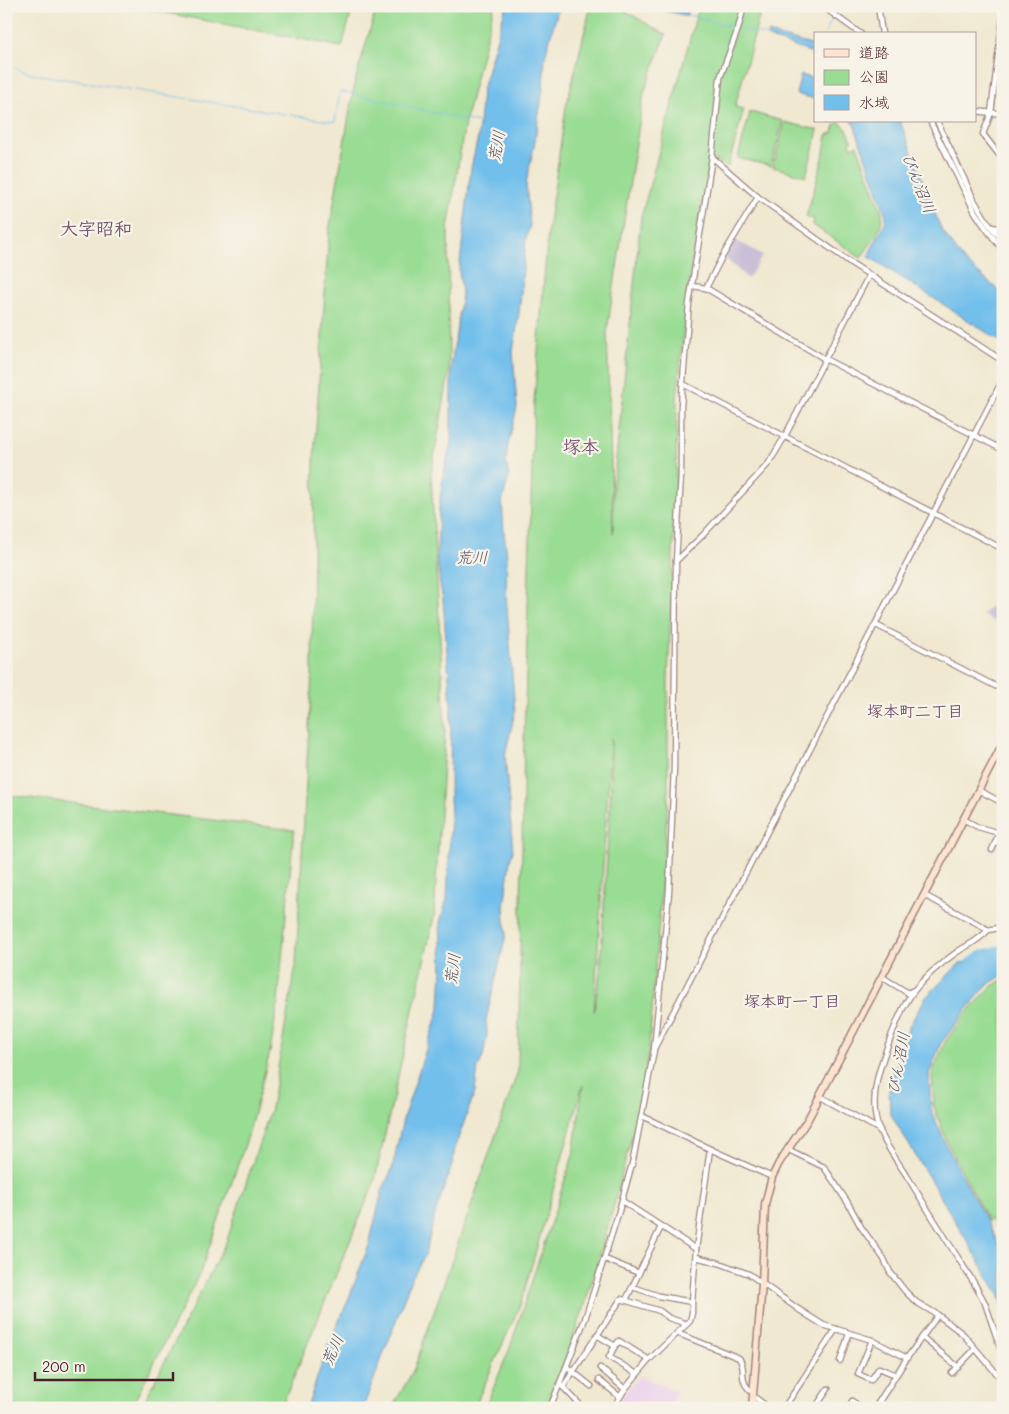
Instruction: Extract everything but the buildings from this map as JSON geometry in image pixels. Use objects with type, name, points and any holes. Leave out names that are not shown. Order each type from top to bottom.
[{"type":"street","points":[[550,1408],[561,1386],[585,1319],[622,1201],[633,1160],[654,1050],[669,892],[674,767],[676,561],[681,486],[683,384],[689,304],[712,157],[720,78],[738,29],[744,6]]},
{"type":"street","points":[[822,6],[858,32]]},
{"type":"street","points":[[878,6],[882,32]]},
{"type":"street","points":[[1003,16],[991,113],[983,134],[1003,160]]},
{"type":"street","points":[[976,112],[1003,114]]},
{"type":"street","points":[[930,122],[975,212],[1003,250]]},
{"type":"street","points":[[937,122],[974,200],[988,223],[1003,241]]},
{"type":"street","points":[[712,157],[758,197],[869,275],[1003,361]]},
{"type":"street","points":[[706,288],[758,197]]},
{"type":"street","points":[[992,227],[1003,228]]},
{"type":"street","points":[[676,561],[703,535],[769,463],[869,275]]},
{"type":"street","points":[[692,286],[706,288],[825,359],[1003,450]]},
{"type":"street","points":[[654,1050],[1003,379]]},
{"type":"street","points":[[683,384],[1003,549]]},
{"type":"street","points":[[876,625],[1003,690]]},
{"type":"street","points":[[752,1408],[762,1284],[765,1204],[772,1177],[787,1149],[808,1119],[1003,743]]},
{"type":"street","points":[[978,790],[1003,804]]},
{"type":"street","points":[[963,819],[978,827],[1001,834],[992,850]]},
{"type":"street","points":[[924,896],[988,930]]},
{"type":"street","points":[[1003,927],[988,930],[984,935],[929,974],[917,987],[900,1013],[878,1074],[875,1095],[876,1120],[881,1131],[893,1154],[985,1303],[1003,1356]]},
{"type":"street","points":[[882,977],[908,993],[917,987]]},
{"type":"street","points":[[819,1096],[881,1131]]},
{"type":"street","points":[[642,1116],[772,1177]]},
{"type":"street","points":[[613,1408],[649,1360],[690,1321],[696,1249],[710,1149]]},
{"type":"street","points":[[787,1149],[824,1167],[884,1259],[890,1272],[905,1291],[916,1302],[938,1315],[962,1334],[1003,1381]]},
{"type":"street","points":[[622,1201],[696,1249]]},
{"type":"street","points":[[626,1300],[661,1227]]},
{"type":"street","points":[[696,1257],[749,1274],[823,1325],[872,1340],[906,1358]]},
{"type":"street","points":[[605,1259],[639,1273]]},
{"type":"street","points":[[633,1287],[659,1296],[692,1302]]},
{"type":"street","points":[[561,1386],[573,1372],[621,1298],[660,1311],[669,1318],[687,1324]]},
{"type":"street","points":[[875,1408],[906,1358],[938,1315]]},
{"type":"street","points":[[784,1408],[836,1329]]},
{"type":"street","points":[[677,1334],[739,1358],[742,1364],[745,1386],[769,1408]]},
{"type":"street","points":[[840,1361],[850,1334]]},
{"type":"street","points":[[597,1335],[615,1346]]},
{"type":"street","points":[[922,1337],[958,1367]]},
{"type":"street","points":[[872,1340],[858,1374],[871,1380],[879,1368],[896,1375]]},
{"type":"street","points":[[637,1374],[609,1357],[619,1341],[649,1360]]},
{"type":"street","points":[[952,1374],[974,1349]]},
{"type":"street","points":[[567,1367],[591,1386]]},
{"type":"street","points":[[600,1368],[626,1389]]},
{"type":"street","points":[[599,1380],[620,1397]]},
{"type":"street","points":[[561,1386],[583,1408]]},
{"type":"street","points":[[815,1408],[828,1389]]},
{"type":"street","points":[[852,1401],[862,1408]]},
{"type":"shaded area","points":[[735,240],[763,255],[748,279],[724,257]]},
{"type":"shaded area","points":[[1003,594],[1003,624],[1001,625],[982,615]]},
{"type":"shaded area","points":[[639,1376],[677,1391],[670,1408],[615,1408]]},
{"type":"green space","points":[[130,6],[353,6],[342,47]]},
{"type":"green space","points":[[377,6],[494,6],[465,122],[448,229],[449,373],[431,474],[445,729],[434,917],[374,1183],[281,1408],[141,1408],[227,1240],[271,1108],[296,964],[312,672],[314,458],[329,231],[355,81]]},
{"type":"green space","points":[[591,6],[617,6],[666,35],[644,92],[607,331],[613,533],[613,488],[641,217],[699,6],[762,6],[735,107],[744,109],[728,167],[710,158],[694,249],[685,318],[677,400],[676,481],[668,680],[668,801],[649,1050],[637,1116],[613,1209],[584,1308],[556,1384],[545,1408],[485,1408],[510,1348],[573,1155],[583,1085],[521,1303],[474,1408],[392,1408],[414,1369],[518,1071],[524,739],[534,401],[548,230],[566,107]],"holes":[[[611,738],[611,788],[600,973],[594,1012]]]},
{"type":"green space","points":[[750,112],[783,121],[771,166],[738,158]]},
{"type":"green space","points":[[785,122],[818,130],[806,176],[773,167]]},
{"type":"green space","points":[[838,122],[848,132],[852,141],[850,142],[851,147],[857,145],[882,212],[879,230],[861,258],[813,225],[814,219],[806,217],[823,158],[827,135],[833,133]]},
{"type":"green space","points":[[6,795],[294,830],[278,1002],[270,1052],[248,1136],[200,1273],[131,1408],[6,1408]]},
{"type":"green space","points":[[1003,979],[1003,1240],[991,1219],[988,1221],[948,1144],[934,1107],[932,1073],[945,1042],[963,1017],[991,987]]},
{"type":"water","name":"荒川","points":[[506,6],[559,6],[545,56],[543,88],[526,184],[530,226],[526,238],[519,313],[513,352],[517,407],[507,449],[506,461],[509,477],[502,501],[507,557],[506,593],[515,712],[505,755],[513,851],[504,907],[506,935],[486,1020],[487,1034],[483,1057],[478,1067],[475,1092],[455,1147],[453,1162],[436,1211],[425,1255],[411,1279],[363,1408],[307,1408],[328,1345],[347,1303],[369,1245],[382,1191],[392,1169],[403,1119],[440,1007],[442,969],[440,922],[447,899],[451,813],[451,704],[443,600],[437,558],[439,508],[443,476],[451,443],[451,367],[462,293],[459,271],[471,168],[478,137],[482,90]]},
{"type":"water","points":[[654,6],[672,6],[688,12],[687,16]]},
{"type":"water","points":[[768,33],[814,46],[814,54],[767,37]]},
{"type":"water","points":[[801,75],[814,79],[814,99],[796,94]]},
{"type":"water","points":[[852,122],[900,122],[941,229],[964,261],[1003,294],[1003,343],[868,256],[885,223],[886,215]]},
{"type":"water","points":[[1003,948],[1003,975],[987,985],[941,1043],[929,1074],[931,1109],[946,1145],[1003,1252],[1003,1305],[999,1294],[890,1113],[889,1086],[909,1026],[926,997],[959,964]]},
{"type":"waterway","points":[[835,13],[839,6]]},
{"type":"waterway","points":[[688,15],[737,28]]},
{"type":"waterway","points":[[826,32],[833,16]]},
{"type":"waterway","points":[[741,29],[769,36]]},
{"type":"waterway","points":[[6,64],[28,73],[335,122],[340,92],[479,123]]},
{"type":"waterway","name":"びん沼川","points":[[969,964],[980,955],[1003,949]]},
{"type":"district","name":"大字昭和","points":[[96,229]]},
{"type":"district","name":"塚本","points":[[581,447]]},
{"type":"district","name":"塚本町二丁目","points":[[915,711]]},
{"type":"district","name":"塚本町一丁目","points":[[792,1001]]}]
